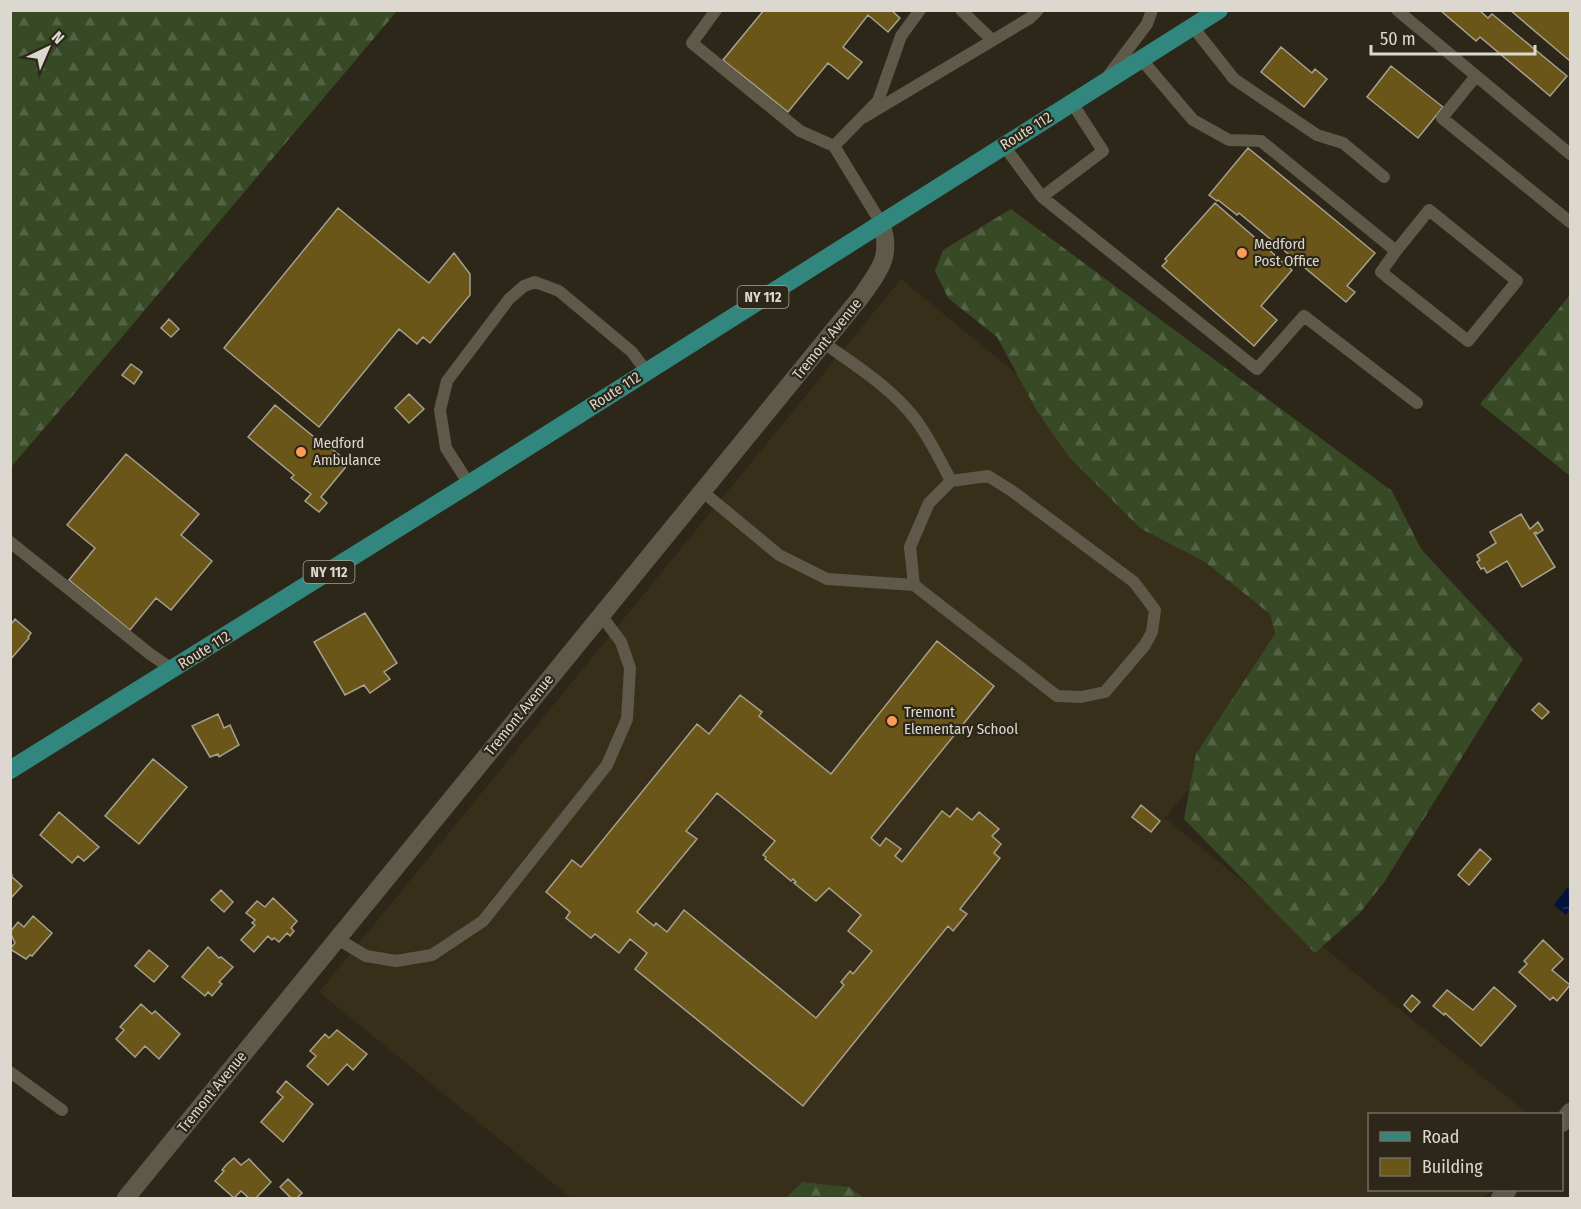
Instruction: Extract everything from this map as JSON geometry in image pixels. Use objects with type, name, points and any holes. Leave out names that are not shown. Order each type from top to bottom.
[{"type":"main road","name":"Route 112","points":[[10,770],[469,484],[1219,10]]},
{"type":"street","name":"Tremont Avenue","points":[[126,1198],[860,298],[884,262],[887,247],[881,223]]},
{"type":"lane","points":[[716,10],[692,43],[800,131],[834,146],[881,223]]},
{"type":"lane","points":[[834,146],[878,101],[901,36],[920,10]]},
{"type":"lane","points":[[961,10],[992,40]]},
{"type":"lane","points":[[864,117],[1030,18],[1038,10]]},
{"type":"lane","points":[[1102,84],[1147,24],[1152,10]]},
{"type":"lane","points":[[1397,10],[1570,154]]},
{"type":"lane","points":[[1193,27],[1234,79],[1317,135],[1343,143],[1384,177]]},
{"type":"lane","points":[[1141,59],[1193,120],[1229,140],[1261,141],[1396,251]]},
{"type":"lane","points":[[1476,76],[1442,118],[1570,222]]},
{"type":"lane","points":[[1042,197],[1103,151],[1072,103]]},
{"type":"lane","points":[[1004,146],[1042,197],[1257,369],[1304,316],[1417,403]]},
{"type":"lane","points":[[1429,210],[1516,281],[1468,341],[1381,272],[1396,251],[1429,210]]},
{"type":"lane","points":[[469,484],[446,448],[440,410],[447,381],[509,299],[524,286],[535,282],[559,291],[632,352],[645,371]]},
{"type":"lane","points":[[824,343],[899,401],[916,420],[931,443],[951,481]]},
{"type":"lane","points":[[703,492],[779,555],[827,579],[914,585],[1057,696],[1081,697],[1105,692],[1145,645],[1152,632],[1155,610],[1134,582],[1012,490],[988,476],[951,481],[929,503],[910,547],[914,585]]},
{"type":"lane","points":[[10,542],[172,669]]},
{"type":"lane","points":[[336,938],[366,956],[396,961],[432,955],[483,921],[607,765],[627,719],[630,668],[621,642],[601,615]]},
{"type":"lane","points":[[10,1072],[62,1110]]},
{"type":"shaded area","name":"Tremont Elementary School","points":[[901,279],[1323,624],[1165,818],[1527,1113],[1368,1113],[1368,1191],[1491,1191],[1484,1198],[571,1198],[319,992]]},
{"type":"green space","points":[[11,10],[397,11],[11,467]]},
{"type":"green space","points":[[1011,209],[1392,491],[1421,549],[1523,659],[1385,881],[1359,914],[1315,953],[1184,819],[1196,754],[1275,634],[1270,614],[1205,562],[1140,528],[1069,457],[1037,411],[997,337],[948,298],[935,271],[943,250]]},
{"type":"green space","points":[[1570,295],[1570,476],[1480,404]]},
{"type":"green space","points":[[802,1182],[849,1187],[864,1198],[786,1198]]},
{"type":"water","points":[[1570,884],[1570,909],[1566,915],[1554,905]]},
{"type":"building","points":[[764,10],[891,10],[900,18],[888,32],[868,15],[843,47],[862,62],[848,79],[828,63],[788,112],[723,60]]},
{"type":"building","points":[[1440,10],[1479,10],[1488,18],[1492,14],[1567,76],[1550,96],[1480,37],[1476,41]]},
{"type":"building","points":[[1510,10],[1570,10],[1570,61]]},
{"type":"building","points":[[1281,47],[1312,73],[1315,69],[1327,79],[1304,107],[1261,72]]},
{"type":"building","points":[[1391,66],[1443,107],[1418,138],[1367,97]]},
{"type":"building","points":[[1248,148],[1375,253],[1347,286],[1355,292],[1346,302],[1239,213],[1237,215],[1209,195]]},
{"type":"building","points":[[1215,203],[1292,270],[1261,306],[1277,320],[1254,346],[1162,266],[1167,261],[1165,259]]},
{"type":"building","points":[[338,208],[429,283],[454,253],[470,274],[470,295],[430,343],[423,337],[417,344],[399,329],[319,427],[224,348]]},
{"type":"building","points":[[169,319],[179,329],[171,337],[161,328]]},
{"type":"building","points":[[131,364],[142,372],[134,384],[122,375]]},
{"type":"building","points":[[409,394],[424,409],[409,423],[395,408]]},
{"type":"building","name":"Medford Ambulance","points":[[275,405],[349,463],[321,497],[327,503],[319,512],[305,501],[311,494],[291,478],[294,475],[248,437]]},
{"type":"building","points":[[126,454],[199,514],[181,535],[212,561],[171,610],[156,598],[130,630],[69,580],[95,548],[67,525]]},
{"type":"building","points":[[1521,514],[1530,529],[1538,522],[1543,530],[1537,534],[1534,533],[1555,567],[1522,587],[1507,561],[1487,573],[1477,562],[1480,560],[1477,555],[1496,543],[1490,532]]},
{"type":"building","points":[[365,613],[397,663],[384,672],[390,679],[370,693],[364,685],[345,695],[314,642]]},
{"type":"building","points":[[15,619],[31,633],[10,660],[10,621],[12,623]]},
{"type":"building","points":[[937,641],[994,686],[871,838],[880,846],[886,838],[901,849],[895,856],[902,862],[942,811],[950,817],[957,808],[972,820],[979,812],[999,829],[992,836],[1001,844],[994,853],[1000,858],[960,909],[967,914],[953,931],[948,926],[803,1106],[635,969],[647,953],[630,939],[619,953],[595,934],[591,938],[566,918],[570,912],[546,892],[572,860],[581,867],[697,724],[709,734],[740,695],[762,712],[759,716],[831,774]],"holes":[[[717,793],[775,841],[763,855],[765,859],[791,881],[793,879],[796,882],[794,883],[816,901],[829,888],[861,915],[848,931],[872,951],[853,974],[850,971],[841,982],[844,985],[816,1018],[684,910],[667,932],[656,923],[654,926],[637,912],[697,839],[686,831]]]},
{"type":"building","points":[[1539,703],[1549,712],[1542,719],[1532,710]]},
{"type":"building","points":[[218,714],[224,728],[230,725],[239,745],[219,757],[218,754],[210,757],[192,726]]},
{"type":"building","points":[[153,759],[187,787],[139,844],[105,816]]},
{"type":"building","points":[[1141,805],[1160,821],[1151,832],[1132,817]]},
{"type":"building","points":[[59,812],[99,847],[84,861],[78,856],[72,863],[40,835]]},
{"type":"building","points":[[1480,849],[1491,859],[1469,885],[1458,875]]},
{"type":"building","points":[[10,873],[22,886],[10,899]]},
{"type":"building","points":[[221,890],[233,902],[224,912],[211,900]]},
{"type":"building","points":[[273,898],[297,921],[291,928],[294,931],[290,936],[287,933],[279,942],[268,936],[254,952],[241,940],[255,925],[252,923],[255,920],[246,913],[257,901],[265,907]]},
{"type":"building","points":[[33,916],[52,933],[32,956],[26,959],[10,949],[15,943],[10,932],[18,922],[24,927]]},
{"type":"building","points":[[1543,940],[1563,959],[1552,970],[1570,985],[1557,1001],[1553,997],[1550,1000],[1519,972],[1527,964],[1524,961]]},
{"type":"building","points":[[208,947],[233,967],[219,982],[222,984],[212,996],[208,992],[205,996],[182,977]]},
{"type":"building","points":[[149,950],[168,966],[154,982],[135,966]]},
{"type":"building","points":[[1494,987],[1516,1006],[1481,1046],[1445,1013],[1444,1015],[1433,1006],[1447,990],[1473,1010]]},
{"type":"building","points":[[1412,995],[1420,1002],[1411,1012],[1404,1005]]},
{"type":"building","points":[[141,1004],[152,1014],[155,1011],[180,1034],[159,1059],[145,1046],[135,1057],[116,1039],[124,1030],[120,1027]]},
{"type":"building","points":[[337,1030],[367,1054],[353,1070],[347,1064],[328,1085],[307,1066],[316,1056],[310,1051],[325,1034],[329,1038]]},
{"type":"building","points":[[286,1081],[313,1104],[283,1142],[261,1122],[283,1097],[277,1092]]},
{"type":"building","points":[[234,1158],[241,1165],[249,1159],[271,1182],[256,1198],[249,1198],[241,1191],[234,1198],[215,1181]]},
{"type":"building","points":[[288,1179],[302,1193],[297,1198],[291,1198],[280,1187]]},
{"type":"place","name":"Medford Post Office","points":[[1242,253]]},
{"type":"place","name":"Medford Ambulance","points":[[301,452]]},
{"type":"place","name":"Tremont Elementary School","points":[[892,721]]}]
